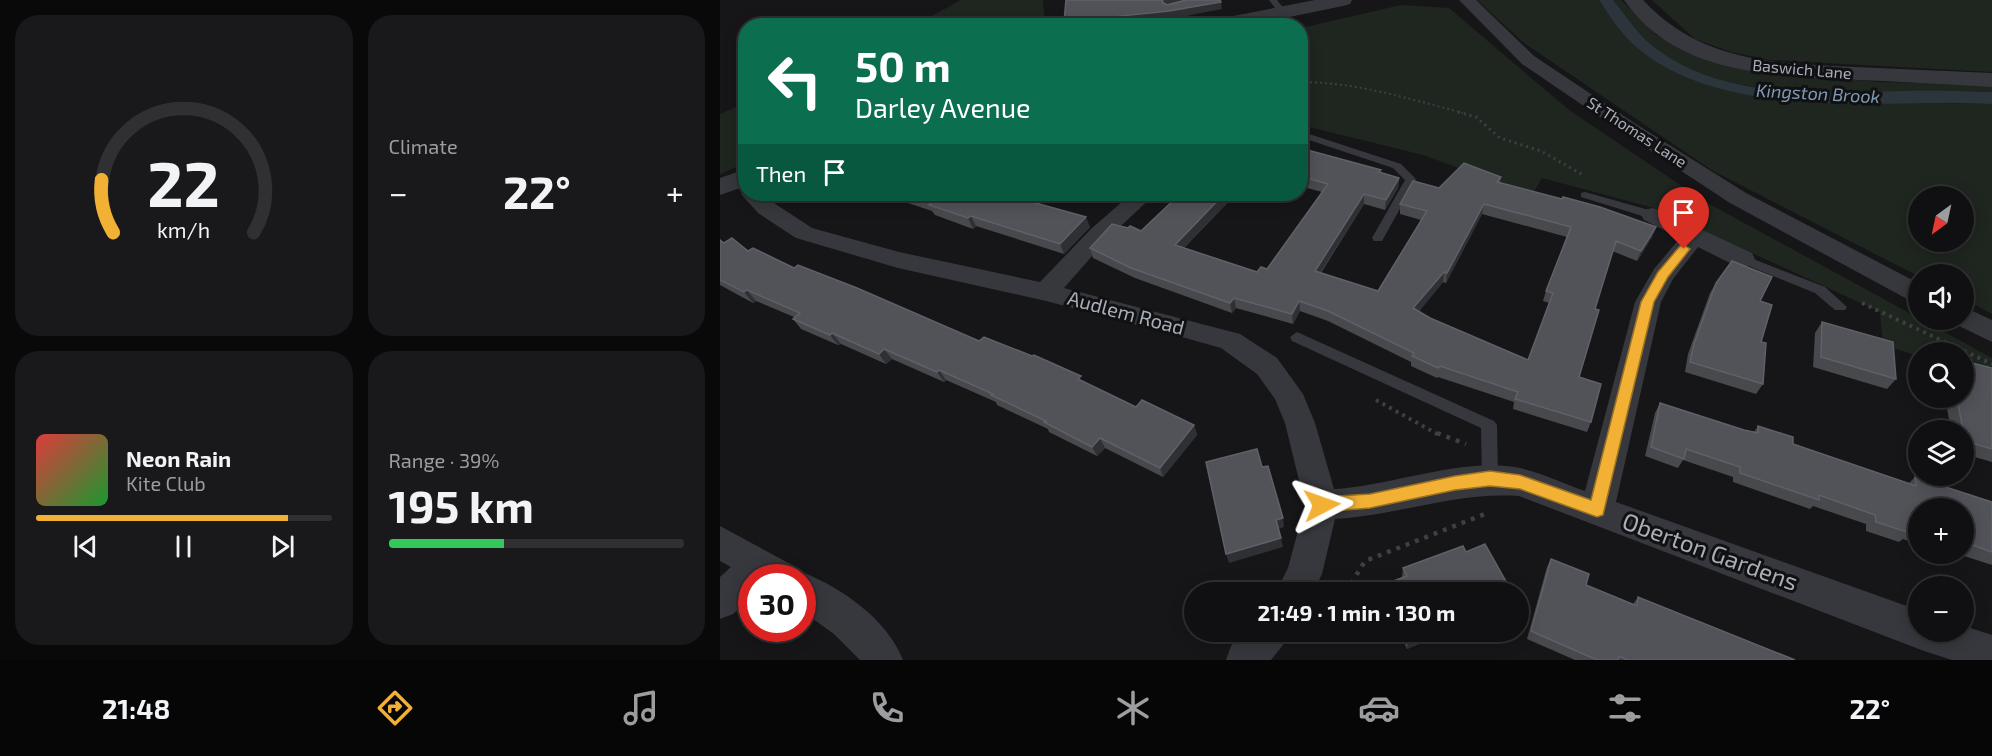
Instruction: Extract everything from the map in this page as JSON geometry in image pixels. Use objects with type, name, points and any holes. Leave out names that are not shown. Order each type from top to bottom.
[{"type":"street","points":[[1237,18],[1277,5],[1343,0]]},
{"type":"street","name":"St Thomas Lane","points":[[1467,0],[1528,60],[1629,128],[1738,198],[1908,289]]},
{"type":"street","name":"Baswich Lane","points":[[1633,0],[1661,30],[1677,41],[1703,53],[1753,66],[1992,80]]},
{"type":"street","name":"Audlem Road","points":[[758,201],[804,233],[898,260],[1046,292],[1230,341],[1267,366],[1288,394],[1300,423],[1322,505],[1304,574],[1300,582]]},
{"type":"street","points":[[1046,292],[1099,234],[1136,201]]},
{"type":"street","points":[[1652,215],[1743,258]]},
{"type":"street","points":[[1597,510],[1648,302],[1663,275],[1694,236]]},
{"type":"street","points":[[1974,322],[1992,332]]},
{"type":"street","name":"Oberton Gardens","points":[[1322,505],[1370,501],[1490,478],[1520,482],[1908,625]]},
{"type":"street","points":[[720,542],[759,564]]},
{"type":"street","points":[[720,601],[738,590]]},
{"type":"street","points":[[816,599],[838,612],[874,645],[884,660]]},
{"type":"street","points":[[1245,660],[1261,642]]},
{"type":"street","points":[[1955,642],[1992,654]]},
{"type":"lane","points":[[1308,137],[1397,166],[1411,180],[1378,238]]},
{"type":"lane","points":[[1585,195],[1652,215]]},
{"type":"lane","points":[[1743,258],[1820,290],[1840,306]]},
{"type":"lane","points":[[1297,337],[1489,425],[1490,478]]},
{"type":"path","points":[[1352,582],[1365,561],[1519,501],[1529,486]]},
{"type":"shaded area","points":[[961,0],[1043,0],[1044,18],[928,18]]},
{"type":"shaded area","points":[[1477,0],[1599,0],[1636,47],[1667,68],[1760,96],[1848,103],[1992,104],[1992,314],[1974,304],[1974,264],[1908,264],[1908,271],[1713,171],[1524,43]]},
{"type":"shaded area","points":[[1613,0],[1621,0],[1656,35],[1697,55],[1760,71],[1879,82],[1992,84],[1992,92],[1799,91],[1766,89],[1734,83],[1704,74],[1675,61],[1648,42]]},
{"type":"shaded area","points":[[1652,0],[1992,0],[1992,72],[1770,60],[1731,52],[1695,39]]},
{"type":"shaded area","points":[[1401,5],[1449,8],[1569,110],[1704,201],[1908,312],[1908,330],[1941,330],[1963,342],[1908,342],[1908,353],[1883,345],[1880,312],[1654,208],[1542,178],[1532,195],[1423,155],[1308,127],[1308,26]]},
{"type":"shaded area","points":[[738,106],[738,166],[720,174],[720,114]]},
{"type":"shaded area","points":[[1974,348],[1992,358],[1992,378],[1974,372]]},
{"type":"water","name":"Kingston Brook","points":[[1599,0],[1613,0],[1648,42],[1675,61],[1705,75],[1736,84],[1802,91],[1992,92],[1992,104],[1806,102],[1759,97],[1713,87],[1672,71],[1636,47],[1616,25]]},
{"type":"building","points":[[1066,0],[1163,0],[1162,2],[1167,5],[1186,0],[1220,0],[1221,2],[1169,11],[1102,18],[1064,18]]},
{"type":"building","points":[[1308,150],[1381,170],[1379,172],[1399,178],[1386,200],[1364,194],[1315,271],[1378,291],[1427,211],[1400,204],[1413,181],[1439,188],[1464,163],[1501,177],[1497,182],[1600,207],[1656,227],[1641,251],[1616,241],[1595,309],[1599,310],[1579,377],[1601,384],[1591,422],[1515,399],[1518,392],[1440,366],[1438,368],[1412,356],[1414,353],[1328,311],[1299,301],[1292,314],[1234,298],[1230,303],[1131,268],[1090,248],[1112,224],[1128,228],[1130,226],[1141,231],[1173,201],[1217,201],[1175,245],[1257,272],[1261,267],[1267,269],[1328,184],[1308,178]],"holes":[[[1484,204],[1571,227],[1546,291],[1553,293],[1528,360],[1430,318],[1413,308],[1444,272],[1447,273]]]},
{"type":"building","points":[[929,201],[1029,201],[1086,217],[1060,244],[929,205],[932,202]]},
{"type":"building","points":[[732,238],[748,251],[753,248],[794,268],[798,265],[979,341],[984,337],[1034,355],[1081,376],[1078,379],[1136,407],[1142,400],[1194,425],[1160,468],[1100,438],[1092,447],[1044,422],[1046,421],[991,395],[993,394],[884,349],[879,354],[832,333],[830,335],[793,319],[800,313],[747,290],[744,292],[720,280],[720,240],[724,243]]},
{"type":"building","points":[[1732,261],[1772,277],[1760,301],[1772,305],[1761,342],[1766,343],[1763,384],[1690,362],[1694,344],[1716,283]]},
{"type":"building","points":[[1822,322],[1893,342],[1896,379],[1821,357]]},
{"type":"building","points":[[1974,364],[1992,368],[1992,449],[1974,444],[1974,420],[1961,420],[1959,408],[1974,408]]},
{"type":"building","points":[[1660,403],[1744,430],[1758,433],[1758,426],[1793,437],[1793,444],[1908,483],[1908,486],[1943,486],[1992,502],[1992,552],[1974,546],[1974,498],[1908,498],[1908,532],[1876,522],[1875,515],[1819,495],[1819,500],[1740,473],[1740,467],[1686,449],[1684,459],[1651,447]]},
{"type":"building","points":[[1257,449],[1262,467],[1268,466],[1283,518],[1276,520],[1281,538],[1226,554],[1206,462]]},
{"type":"building","points":[[1485,544],[1506,582],[1391,582],[1407,576],[1403,568],[1463,546],[1466,552]]},
{"type":"building","points":[[1551,559],[1589,574],[1586,585],[1637,606],[1638,597],[1795,660],[1627,660],[1619,656],[1618,660],[1597,660],[1531,631]]},
{"type":"route","points":[[1322,505],[1370,501],[1490,478],[1520,482],[1597,510],[1648,302],[1663,275],[1684,249]]}]
